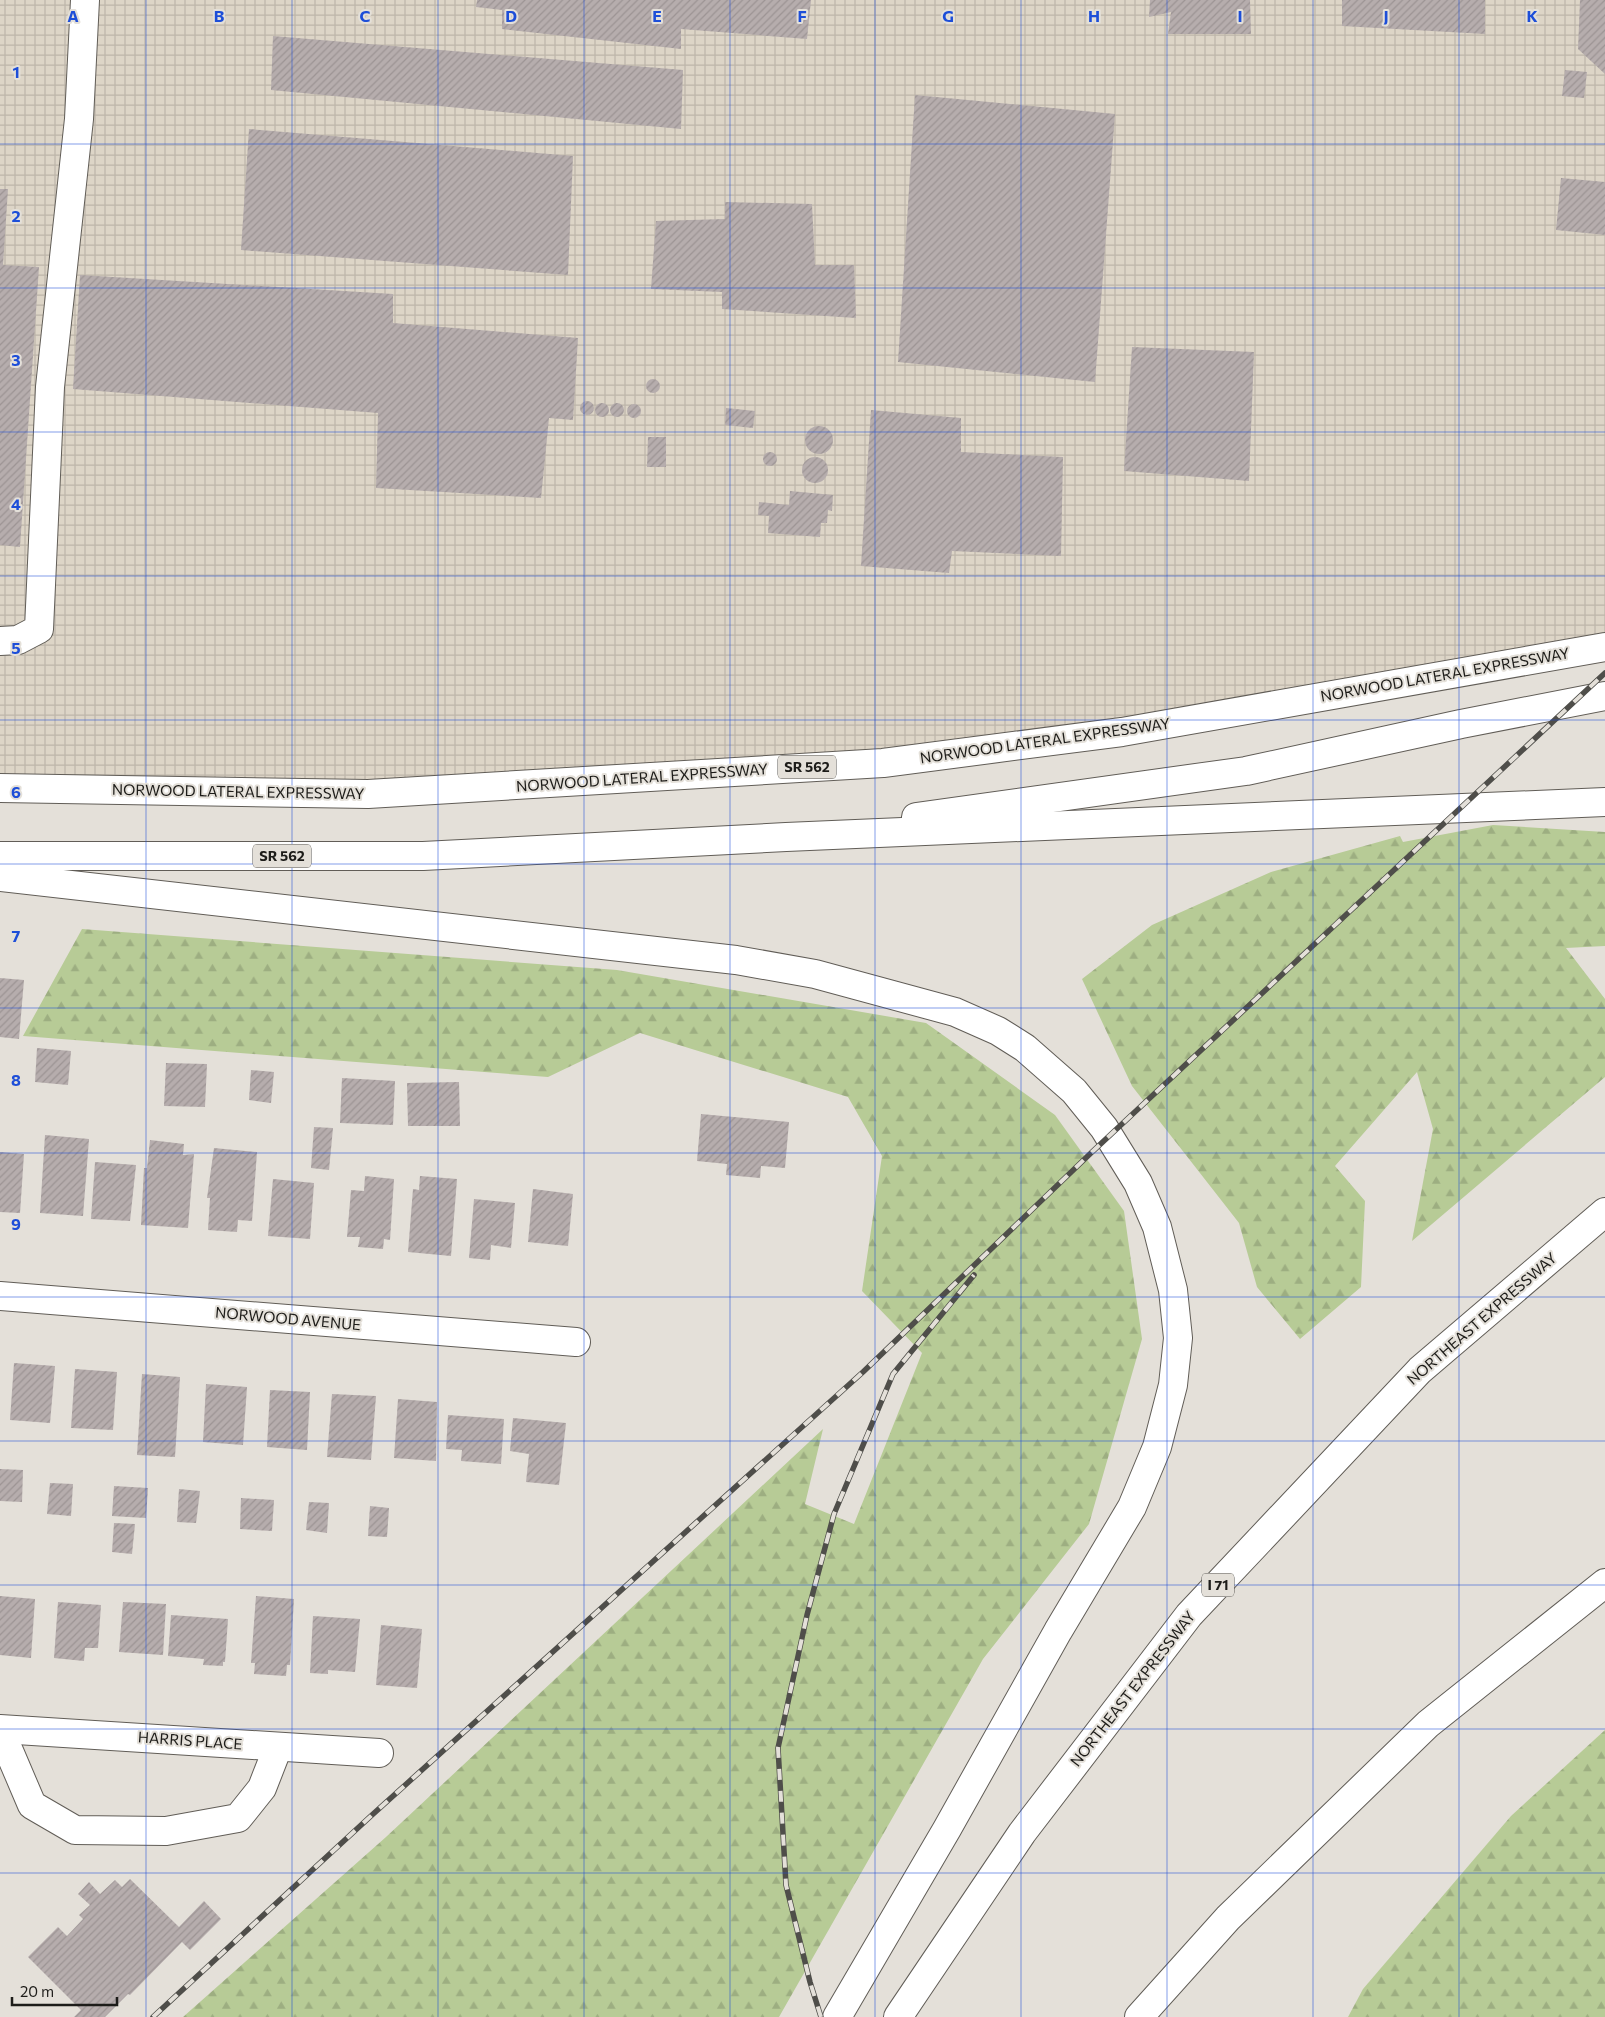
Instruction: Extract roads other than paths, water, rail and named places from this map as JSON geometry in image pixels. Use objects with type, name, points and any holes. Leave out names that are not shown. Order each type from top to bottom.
[{"type":"main road","points":[[0,641],[18,640],[39,629],[50,387],[79,119],[85,0]]},
{"type":"main road","name":"NORWOOD LATERAL EXPRESSWAY","points":[[0,788],[368,794],[883,763],[1122,732],[1605,647]]},
{"type":"main road","points":[[786,837],[962,810],[1246,771],[1461,724],[1605,696]]},
{"type":"main road","points":[[786,837],[1605,802]]},
{"type":"main road","name":"SR 562","points":[[0,856],[423,856],[786,837]]},
{"type":"main road","points":[[0,877],[736,960],[815,974],[955,1012],[998,1031],[1025,1048],[1074,1091],[1104,1128],[1138,1183],[1158,1227],[1172,1290],[1178,1338],[1173,1386],[1157,1447],[1132,1507],[1058,1631],[948,1829],[837,2017]]},
{"type":"main road","name":"NORTHEAST EXPRESSWAY","points":[[898,2017],[1022,1833],[1189,1615],[1420,1370],[1605,1212]]},
{"type":"main road","name":"NORWOOD AVENUE","points":[[0,1296],[576,1342]]},
{"type":"main road","points":[[1139,2017],[1228,1918],[1428,1724],[1605,1583]]},
{"type":"main road","points":[[0,1729],[32,1805],[75,1830],[166,1831],[238,1818],[262,1788],[278,1747]]},
{"type":"main road","name":"HARRIS PLACE","points":[[0,1729],[379,1753]]},
{"type":"railway","points":[[153,2017],[372,1815],[863,1372],[1092,1152],[1605,673]]},
{"type":"railway","points":[[821,2017],[810,1982],[786,1885],[778,1748],[807,1615],[834,1514],[893,1374],[974,1275]]}]
